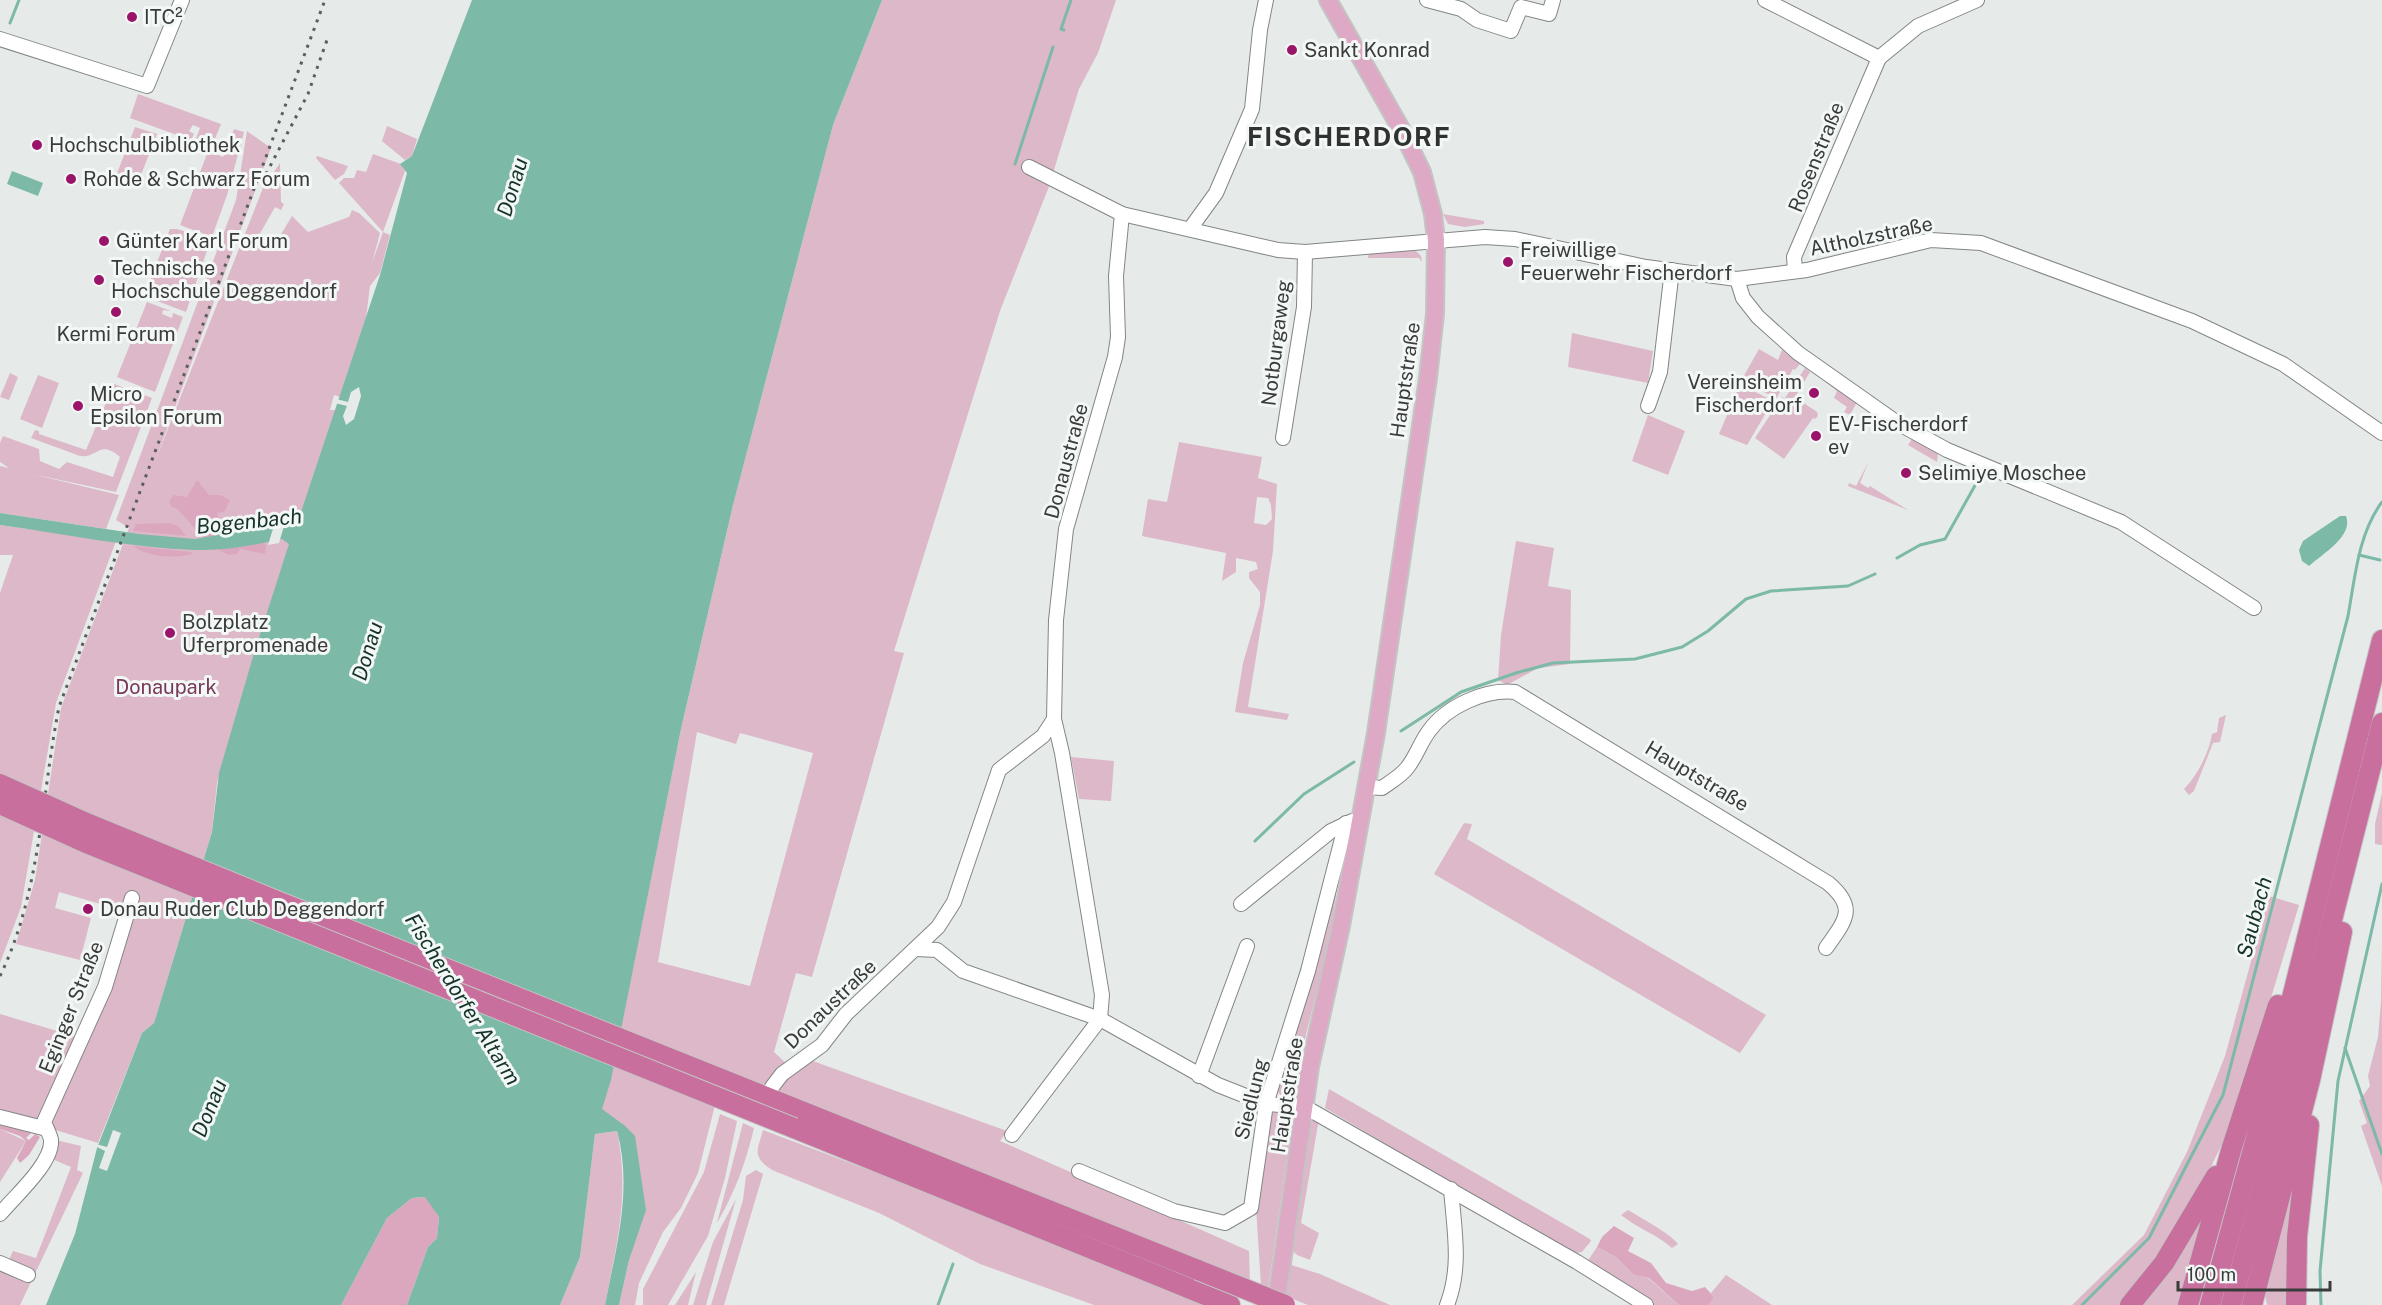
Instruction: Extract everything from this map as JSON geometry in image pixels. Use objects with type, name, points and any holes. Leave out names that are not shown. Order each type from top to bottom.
[{"type":"highway","points":[[2210,1305],[2297,979],[2382,640]]},
{"type":"highway","points":[[2231,1305],[2282,1117],[2382,723]]},
{"type":"highway","points":[[0,784],[100,829],[796,1119],[1230,1305]]},
{"type":"highway","points":[[0,804],[86,843],[796,1119],[1285,1305]]},
{"type":"highway","points":[[2252,1305],[2310,1080],[2359,850],[2359,816]]},
{"type":"highway","points":[[2188,1305],[2232,1147],[2280,999],[2297,979]]},
{"type":"highway","points":[[2296,1305],[2298,1237],[2313,1099],[2310,1080]]},
{"type":"highway","points":[[2130,1305],[2164,1263],[2195,1215],[2232,1147]]},
{"type":"main road","name":"Hauptstraße","points":[[1276,1305],[1311,1067],[1354,820],[1367,787],[1431,357],[1435,314],[1436,240],[1420,168],[1401,129],[1328,0]]},
{"type":"street","points":[[0,39],[147,86],[182,0]]},
{"type":"street","points":[[1190,229],[1216,193],[1252,109],[1260,30],[1266,0]]},
{"type":"street","points":[[1426,0],[1461,9],[1477,20],[1511,31],[1521,8],[1549,14],[1553,0]]},
{"type":"street","points":[[1765,0],[1879,58]]},
{"type":"street","name":"Rosenstraße","points":[[1795,272],[1794,257],[1879,58],[1918,26],[1977,0]]},
{"type":"street","points":[[1029,167],[1122,214],[1278,250],[1305,252],[1436,240]]},
{"type":"street","name":"Donaustraße","points":[[1100,1019],[1102,995],[1062,753],[1054,719],[1056,620],[1066,529],[1115,357],[1118,337],[1116,265],[1122,214]]},
{"type":"street","name":"Altholzstraße","points":[[1436,240],[1485,237],[1515,239],[1672,270],[1737,279],[1795,272],[1931,240],[1981,243],[2192,321],[2273,359],[2382,433]]},
{"type":"street","name":"Notburgaweg","points":[[1283,438],[1304,307],[1305,252]]},
{"type":"street","points":[[1648,406],[1660,372],[1672,270]]},
{"type":"street","points":[[1737,279],[1743,298],[1758,317],[1846,387],[1903,426],[1947,450],[2121,522],[2254,608]]},
{"type":"street","name":"Hauptstraße","points":[[1367,787],[1382,788],[1407,769],[1429,731],[1443,715],[1473,699],[1501,691],[1515,692],[1738,825],[1834,887],[1844,900],[1846,913],[1844,923],[1826,948]]},
{"type":"street","name":"Donaustraße","points":[[772,1088],[782,1074],[822,1045],[846,1014],[938,927],[954,902],[999,770],[1043,736],[1054,719]]},
{"type":"street","points":[[1033,743],[1044,743],[1062,753]]},
{"type":"street","points":[[1241,904],[1331,831],[1354,820]]},
{"type":"street","name":"Siedlung","points":[[1079,1171],[1174,1211],[1225,1223],[1251,1208],[1260,1101],[1308,971],[1354,820]]},
{"type":"street","name":"Eginger Straße","points":[[0,1214],[44,1162],[51,1141],[44,1122],[105,987],[132,898]]},
{"type":"street","name":"Donaustraße","points":[[937,950],[938,927]]},
{"type":"street","points":[[1199,1076],[1247,946]]},
{"type":"street","points":[[916,950],[937,950],[963,971],[1100,1019],[1012,1135]]},
{"type":"street","name":"Siedlung","points":[[1100,1019],[1199,1076],[1260,1101]]},
{"type":"street","points":[[1260,1101],[1305,1107],[1451,1188],[1646,1305]]},
{"type":"street","points":[[0,1117],[47,1129]]},
{"type":"street","points":[[1447,1305],[1455,1279],[1457,1262],[1451,1188]]},
{"type":"street","points":[[0,1263],[28,1275]]},
{"type":"green space","points":[[882,0],[1116,0],[1098,53],[1079,89],[1048,189],[1000,311],[894,651],[904,653],[812,977],[796,973],[774,1052],[789,1066],[763,1086],[621,1028],[681,729],[733,505],[833,125]],"holes":[[[697,732],[736,744],[740,733],[813,753],[750,986],[658,962]]]},
{"type":"green space","points":[[138,94],[221,124],[210,151],[223,157],[234,129],[244,132],[227,195],[212,237],[180,225],[210,146],[195,141],[200,128],[193,125],[189,131],[194,134],[191,140],[130,118]]},
{"type":"green space","points":[[387,126],[417,139],[412,156],[405,160],[382,141]]},
{"type":"green space","points":[[135,127],[157,134],[137,185],[116,176]]},
{"type":"green space","name":"Donaupark","points":[[247,131],[271,148],[154,464],[263,188],[280,163],[281,202],[284,204],[281,210],[275,207],[258,237],[274,246],[292,216],[308,232],[349,217],[352,210],[359,213],[380,233],[372,263],[383,232],[390,235],[380,273],[370,286],[366,318],[340,397],[334,395],[330,410],[336,410],[256,647],[217,783],[212,832],[154,1023],[142,1033],[98,1143],[0,1113],[0,1014],[84,1039],[110,985],[135,914],[59,892],[55,908],[91,918],[80,960],[16,944],[35,880],[61,708],[129,528],[116,520],[236,200]]},
{"type":"green space","points":[[373,154],[401,164],[405,171],[383,232],[339,183],[344,178],[354,178],[357,170],[366,172]]},
{"type":"green space","points":[[317,156],[348,166],[344,174],[335,180],[316,158]]},
{"type":"green space","points":[[1443,214],[1484,221],[1484,224],[1465,227],[1448,224]]},
{"type":"green space","points":[[170,229],[200,236],[192,237],[201,241],[203,238],[210,242],[186,312],[144,296]]},
{"type":"green space","points":[[1416,251],[1421,256],[1422,262],[1419,258],[1368,258],[1369,252]]},
{"type":"green space","points":[[147,302],[171,311],[163,310],[162,314],[172,318],[173,313],[183,317],[155,392],[117,377]]},
{"type":"green space","points":[[1572,333],[1653,351],[1648,383],[1568,367]]},
{"type":"green space","points":[[1759,349],[1778,360],[1782,350],[1800,364],[1795,370],[1793,369],[1776,399],[1742,379]]},
{"type":"green space","points":[[1805,368],[1810,372],[1795,397],[1817,412],[1818,416],[1813,418],[1784,459],[1755,438],[1782,397],[1797,407],[1785,398]]},
{"type":"green space","points":[[10,373],[18,377],[9,400],[0,397]]},
{"type":"green space","points":[[38,375],[59,383],[42,428],[20,419]]},
{"type":"green space","points":[[1822,379],[1857,402],[1850,415],[1844,412],[1847,407],[1834,398],[1837,391]]},
{"type":"green space","points":[[114,384],[152,398],[116,492],[32,474],[119,495],[106,529],[0,513],[0,466],[9,468],[0,462],[0,443],[3,436],[39,449],[40,461],[59,469],[67,462],[113,477],[120,457],[113,452],[103,449],[80,456],[31,438],[35,430],[39,431],[39,434],[86,450]]},
{"type":"green space","points":[[1740,384],[1773,401],[1747,445],[1719,434]]},
{"type":"green space","points":[[1648,415],[1685,431],[1668,475],[1632,461]]},
{"type":"green space","points":[[1912,439],[1938,453],[1937,462],[1908,445]]},
{"type":"green space","points":[[1179,442],[1262,457],[1258,478],[1277,484],[1273,551],[1248,707],[1289,714],[1287,720],[1235,712],[1243,663],[1260,605],[1260,592],[1249,578],[1249,572],[1258,569],[1256,562],[1236,558],[1236,572],[1222,581],[1226,553],[1142,536],[1148,499],[1167,502]],"holes":[[[1257,497],[1268,498],[1272,519],[1266,525],[1254,523]]]},
{"type":"green space","points":[[1868,463],[1860,483],[1868,488],[1870,486],[1908,510],[1848,486],[1849,483],[1856,486]]},
{"type":"green space","points":[[0,525],[116,541],[56,703],[21,907],[0,963],[0,593],[13,555],[0,555]]},
{"type":"green space","points":[[1516,541],[1554,548],[1548,586],[1571,590],[1570,664],[1538,668],[1507,685],[1498,680],[1501,635]]},
{"type":"green space","points":[[2226,715],[2220,742],[2213,743],[2194,791],[2189,795],[2184,789],[2202,764],[2212,734],[2217,732],[2219,718]]},
{"type":"green space","points":[[1071,757],[1114,761],[1111,801],[1079,799]]},
{"type":"green space","points":[[2382,793],[2382,845],[2375,844],[2375,824]]},
{"type":"green space","points":[[1464,823],[1472,824],[1467,839],[1766,1015],[1740,1053],[1434,874]]},
{"type":"green space","points":[[1333,894],[1336,894],[1331,933],[1300,1059],[1287,1059]]},
{"type":"green space","points":[[2269,896],[2299,905],[2235,1117],[2183,1225],[2122,1305],[2072,1305],[2144,1235],[2187,1152],[2225,1056]]},
{"type":"green space","points":[[2382,943],[2382,1186],[2361,1126],[2367,1123],[2359,1101],[2370,1086],[2368,1076],[2378,1037]]},
{"type":"green space","points":[[810,1060],[1007,1131],[1000,1141],[1249,1251],[1250,1282],[779,1091],[789,1075]]},
{"type":"green space","points":[[614,1063],[715,1105],[698,1173],[681,1208],[663,1232],[639,1283],[635,1305],[619,1305],[629,1260],[635,1137],[601,1110]]},
{"type":"green space","points":[[1282,1070],[1297,1072],[1294,1090],[1283,1099],[1277,1090]]},
{"type":"green space","points":[[1329,1089],[1591,1241],[1582,1252],[1571,1254],[1325,1108]]},
{"type":"green space","points":[[1280,1110],[1289,1113],[1292,1124],[1268,1289],[1261,1286],[1255,1191],[1268,1121],[1273,1113]]},
{"type":"green space","points":[[720,1114],[737,1121],[725,1178],[708,1236],[668,1305],[643,1305],[643,1289],[704,1172]]},
{"type":"green space","points":[[1319,1119],[1301,1223],[1319,1233],[1310,1260],[1297,1255],[1289,1247],[1309,1125],[1312,1120]]},
{"type":"green space","points":[[743,1123],[754,1128],[751,1141],[735,1188],[717,1223]]},
{"type":"green space","points":[[0,1129],[26,1141],[0,1182]]},
{"type":"green space","points":[[763,1130],[1025,1229],[1203,1305],[1094,1305],[980,1264],[879,1213],[772,1170],[761,1161],[758,1153]]},
{"type":"green space","points":[[617,1131],[621,1154],[622,1198],[605,1305],[560,1305],[580,1257],[595,1134]]},
{"type":"green space","points":[[56,1140],[81,1146],[77,1170],[83,1173],[20,1305],[0,1305],[0,1269],[4,1271],[13,1251],[36,1258],[71,1167],[52,1159]]},
{"type":"green space","points":[[756,1170],[763,1174],[724,1305],[711,1305],[743,1200],[746,1176]]},
{"type":"green space","points":[[2296,1171],[2291,1305],[2267,1305],[2264,1289]]},
{"type":"green space","points":[[736,1199],[706,1305],[693,1305],[713,1242]]},
{"type":"green space","points":[[1628,1210],[1663,1231],[1678,1244],[1672,1248],[1633,1224],[1621,1215]]},
{"type":"green space","points":[[2206,1211],[2180,1305],[2140,1305],[2171,1269]]},
{"type":"green space","points":[[1597,1247],[1616,1257],[1634,1275],[1648,1278],[1679,1305],[1651,1305],[1587,1262]]},
{"type":"green space","points":[[1288,1264],[1320,1274],[1390,1305],[1308,1305],[1283,1295]]},
{"type":"green space","points":[[696,1272],[688,1305],[675,1305]]},
{"type":"green space","points":[[1726,1275],[1772,1305],[1709,1305],[1714,1297],[1711,1293]]},
{"type":"shaded area","points":[[197,480],[209,495],[220,495],[230,500],[225,511],[217,513],[219,520],[246,523],[275,512],[272,521],[248,527],[247,532],[266,545],[265,554],[240,549],[237,554],[229,555],[219,550],[205,539],[176,508],[172,507],[169,502],[173,495],[187,497]]},
{"type":"shaded area","points":[[169,523],[178,526],[186,536],[133,531],[136,524]]},
{"type":"shaded area","points":[[133,546],[191,552],[192,554],[161,556],[146,553]]},
{"type":"shaded area","points":[[0,1124],[32,1132],[26,1138],[29,1140],[35,1134],[40,1137],[29,1155],[20,1163],[17,1158],[26,1141],[20,1136],[0,1129]]},
{"type":"shaded area","points":[[426,1197],[439,1217],[437,1238],[428,1247],[407,1305],[341,1305],[387,1218],[412,1198]]},
{"type":"shaded area","points":[[1614,1226],[1634,1238],[1628,1251],[1651,1263],[1666,1283],[1692,1291],[1705,1287],[1714,1297],[1709,1305],[1679,1305],[1649,1278],[1634,1275],[1616,1257],[1597,1247],[1602,1237]]},
{"type":"water","points":[[472,0],[882,0],[833,125],[733,505],[681,729],[611,1080],[602,1109],[635,1136],[646,1210],[629,1260],[619,1305],[605,1305],[618,1240],[623,1197],[622,1153],[617,1131],[595,1134],[580,1257],[560,1305],[407,1305],[428,1247],[437,1238],[439,1217],[425,1197],[412,1198],[387,1218],[341,1305],[46,1305],[75,1234],[97,1148],[142,1033],[154,1023],[212,832],[219,773],[289,544],[282,539],[218,550],[147,547],[0,525],[0,513],[139,534],[195,539],[247,530],[300,515],[380,275],[407,173],[400,164],[412,156]]},
{"type":"water","points":[[12,171],[43,183],[38,196],[7,184]]},
{"type":"water","points":[[2340,516],[2346,516],[2347,523],[2341,537],[2309,566],[2302,561],[2299,550],[2303,541]]},
{"type":"pier","points":[[359,387],[361,396],[354,419],[346,425],[343,416],[347,406],[335,403],[336,399],[348,402],[351,392]]},
{"type":"pier","points":[[287,516],[279,543],[268,545],[276,519]]},
{"type":"pier","points":[[113,1130],[121,1133],[107,1171],[99,1168],[105,1151],[95,1146],[96,1144],[107,1147]]},
{"type":"waterway","points":[[10,23],[19,0]]},
{"type":"waterway","points":[[1064,30],[1061,29],[1071,0]]},
{"type":"waterway","points":[[1015,164],[1053,47]]},
{"type":"waterway","points":[[1897,558],[1920,545],[1945,539],[1982,473]]},
{"type":"waterway","name":"Saubach","points":[[2082,1305],[2149,1238],[2223,1095],[2348,616],[2363,542],[2382,502]]},
{"type":"waterway","points":[[2359,555],[2380,560]]},
{"type":"waterway","points":[[1401,731],[1461,692],[1516,673],[1553,663],[1635,659],[1682,647],[1708,631],[1746,599],[1771,591],[1848,586],[1875,574]]},
{"type":"waterway","points":[[1255,841],[1304,794],[1354,762]]},
{"type":"waterway","points":[[2321,1305],[2320,1271],[2338,1081],[2382,884]]},
{"type":"waterway","points":[[2345,1048],[2382,1154]]},
{"type":"waterway","points":[[938,1305],[953,1264]]},
{"type":"railway","points":[[0,976],[14,944],[32,878],[59,707],[325,0]]},
{"type":"railway","points":[[266,174],[308,94],[327,40]]},
{"type":"place","name":"ITC²","points":[[132,17]]},
{"type":"place","name":"Sankt Konrad","points":[[1292,50]]},
{"type":"place","name":"Hochschulbibliothek","points":[[37,145]]},
{"type":"place","name":"Rohde & Schwarz Forum","points":[[71,179]]},
{"type":"place","name":"Günter Karl Forum","points":[[104,241]]},
{"type":"place","name":"Freiwillige Feuerwehr Fischerdorf","points":[[1508,262]]},
{"type":"place","name":"Technische Hochschule Deggendorf","points":[[99,280]]},
{"type":"place","name":"Kermi Forum","points":[[116,312]]},
{"type":"place","name":"Vereinsheim Fischerdorf","points":[[1814,393]]},
{"type":"place","name":"Micro Epsilon Forum","points":[[78,406]]},
{"type":"place","name":"EV-Fischerdorf ev","points":[[1816,436]]},
{"type":"place","name":"Selimiye Moschee","points":[[1906,473]]},
{"type":"place","name":"Bolzplatz Uferpromenade","points":[[170,633]]},
{"type":"place","name":"Donau Ruder Club Deggendorf","points":[[88,909]]},
{"type":"district","name":"FISCHERDORF","points":[[1349,136]]},
{"type":"water label","name":"Donau","points":[[512,187]]},
{"type":"water label","name":"Bogenbach","points":[[249,521]]},
{"type":"water label","name":"Donau","points":[[367,651]]},
{"type":"water label","name":"Fischerdorfer Altarm","points":[[463,999]]},
{"type":"water label","name":"Donau","points":[[209,1108]]}]
